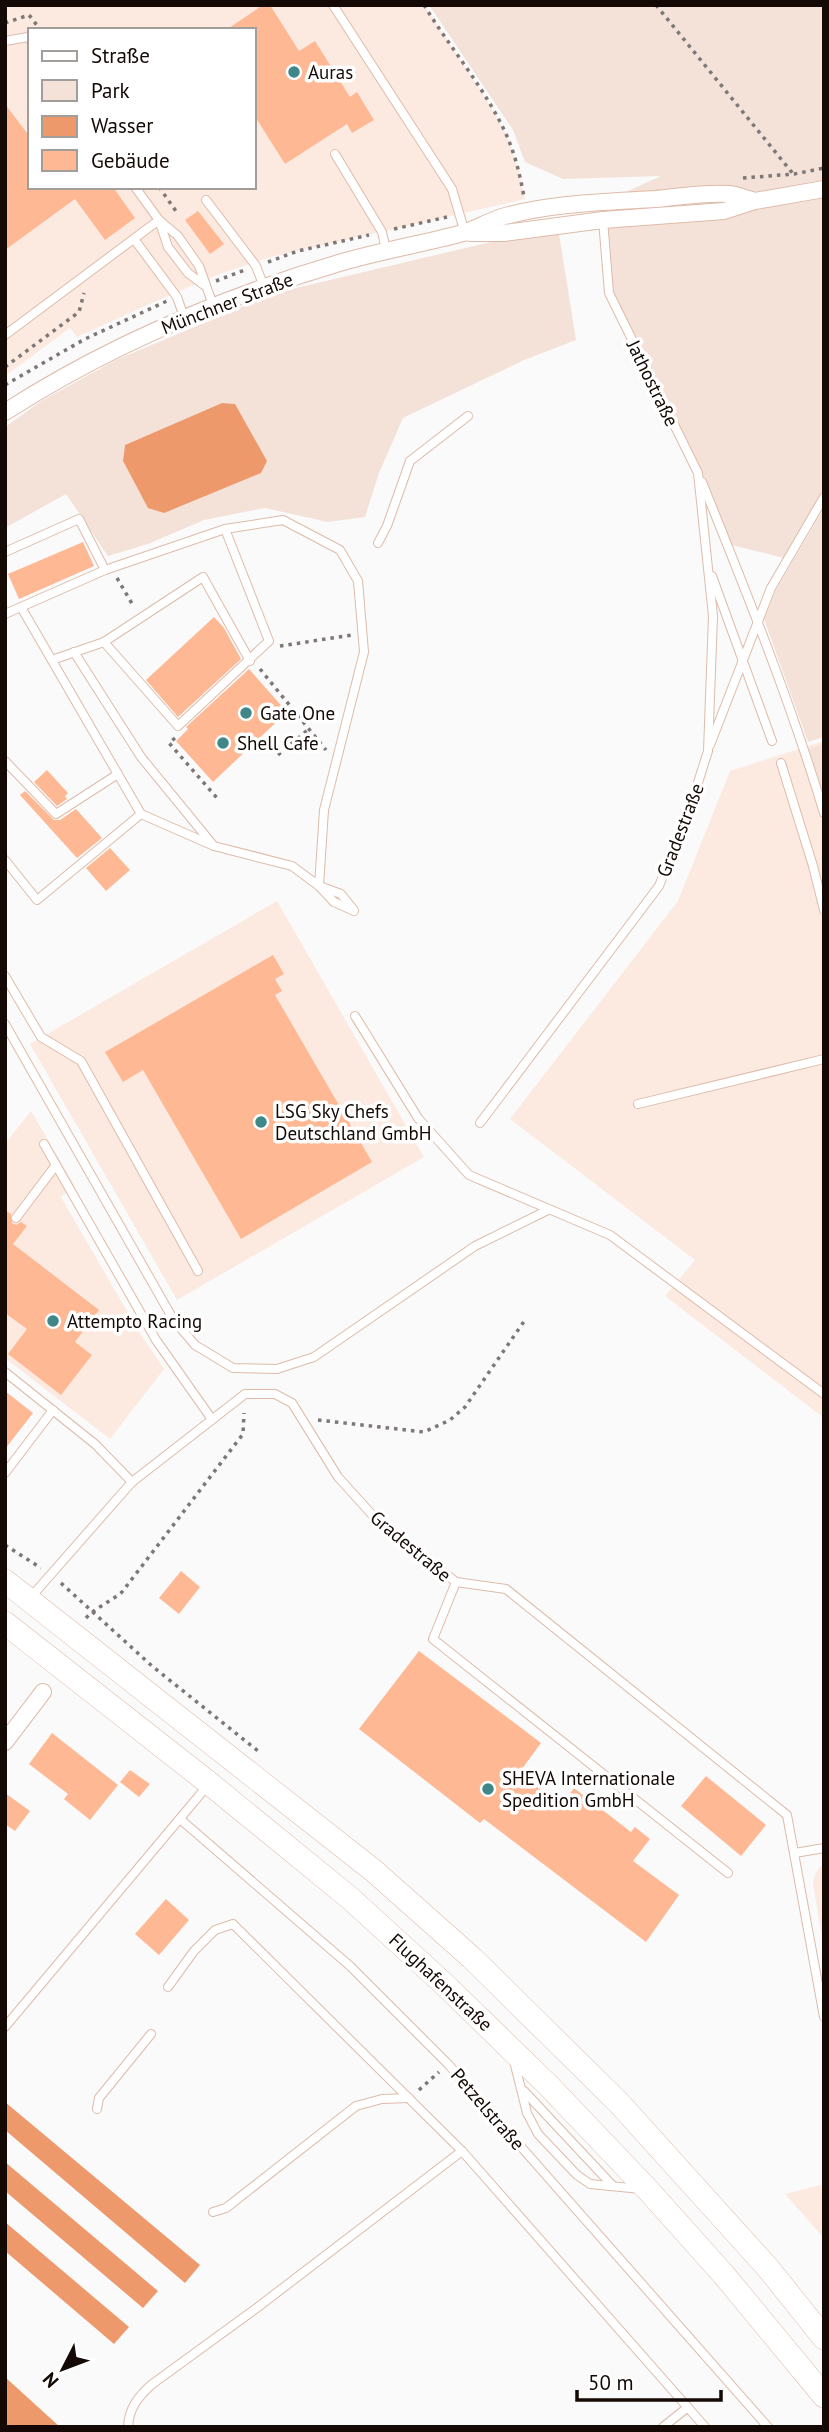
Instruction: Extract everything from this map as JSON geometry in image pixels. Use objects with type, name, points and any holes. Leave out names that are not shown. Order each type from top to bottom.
[{"type":"main road","name":"Flughafenstraße","points":[[5,1581],[374,1871],[472,1958],[619,2104],[768,2268],[824,2338]]},
{"type":"main road","points":[[6,1622],[29,1599]]},
{"type":"main road","name":"Flughafenstraße","points":[[6,1622],[351,1899],[444,1984],[511,2048],[648,2190],[724,2275],[824,2396]]},
{"type":"street","name":"Münchner Straße","points":[[465,233],[504,233],[603,220],[724,211],[755,201],[824,189]]},
{"type":"street","name":"Münchner Straße","points":[[5,411],[86,364],[213,305],[264,286],[386,250],[465,233],[500,218],[528,211],[602,203],[730,194],[755,201]]},
{"type":"street","points":[[5,1742],[43,1692]]},
{"type":"lane","points":[[334,5],[452,189],[465,233]]},
{"type":"lane","points":[[5,41],[28,38]]},
{"type":"lane","points":[[335,154],[382,232],[386,250]]},
{"type":"lane","points":[[136,189],[159,220],[178,236],[199,266],[213,305]]},
{"type":"lane","points":[[206,200],[256,266],[264,286]]},
{"type":"lane","name":"Jathostraße","points":[[602,203],[609,293],[698,473],[707,563]]},
{"type":"lane","points":[[5,335],[159,220]]},
{"type":"lane","points":[[159,220],[168,247],[188,273],[204,285]]},
{"type":"lane","points":[[134,239],[177,297],[184,317]]},
{"type":"lane","points":[[378,543],[387,526],[410,461],[468,416]]},
{"type":"lane","points":[[698,473],[758,620],[804,747],[824,813]]},
{"type":"lane","points":[[708,751],[771,588],[824,497]]},
{"type":"lane","points":[[5,552],[79,519],[108,569]]},
{"type":"lane","points":[[5,614],[108,569],[225,529],[283,520],[340,550],[358,581],[365,652],[324,810],[319,886],[292,866],[214,846],[141,814],[22,607]]},
{"type":"lane","points":[[104,642],[178,726],[251,660],[270,641],[225,529]]},
{"type":"lane","points":[[707,563],[772,741]]},
{"type":"lane","name":"Gradestraße","points":[[480,1123],[659,886],[689,811],[708,751],[713,616],[707,563]]},
{"type":"lane","points":[[52,660],[104,642],[203,577],[251,660]]},
{"type":"lane","points":[[74,652],[141,757],[214,846]]},
{"type":"lane","points":[[5,761],[56,814],[118,774]]},
{"type":"lane","points":[[781,763],[824,910]]},
{"type":"lane","points":[[5,860],[37,900],[141,814]]},
{"type":"lane","points":[[5,976],[41,1037],[80,1061],[198,1271]]},
{"type":"lane","points":[[355,1016],[418,1118],[469,1175],[610,1235],[824,1394]]},
{"type":"lane","points":[[5,1024],[173,1319],[195,1345],[233,1368],[277,1370],[314,1357],[475,1246],[548,1210]]},
{"type":"lane","points":[[638,1104],[824,1059]]},
{"type":"lane","points":[[44,1144],[156,1340],[211,1418]]},
{"type":"lane","points":[[16,1218],[56,1165]]},
{"type":"lane","points":[[5,1372],[95,1444],[132,1482]]},
{"type":"lane","points":[[29,1599],[132,1482],[245,1394]]},
{"type":"lane","name":"Gradestraße","points":[[245,1394],[275,1394],[292,1403],[338,1477],[376,1519],[456,1582],[433,1639],[729,1873]]},
{"type":"lane","points":[[5,1473],[53,1410]]},
{"type":"lane","points":[[456,1582],[506,1589],[787,1815],[824,2017]]},
{"type":"lane","points":[[5,2027],[209,1783]]},
{"type":"lane","name":"Petzelstraße","points":[[180,1819],[350,1966],[448,2064],[768,2427]]},
{"type":"lane","points":[[795,1853],[824,1848]]},
{"type":"lane","points":[[167,1987],[194,1951],[215,1930],[233,1924],[462,2151],[705,2427]]},
{"type":"lane","points":[[97,2109],[99,2098],[151,2034]]},
{"type":"lane","points":[[511,2048],[527,2113],[538,2134],[577,2175],[590,2184],[648,2190]]},
{"type":"lane","points":[[522,2089],[613,2186]]},
{"type":"lane","points":[[213,2212],[226,2208],[356,2106],[382,2099],[410,2098]]},
{"type":"lane","points":[[128,2427],[128,2418],[136,2399],[151,2385],[462,2151]]},
{"type":"lane","points":[[663,2427],[688,2407]]},
{"type":"path","points":[[424,5],[506,134],[518,168],[528,211]]},
{"type":"path","points":[[656,5],[794,174],[797,195]]},
{"type":"path","points":[[5,23],[29,15],[39,28]]},
{"type":"path","points":[[160,189],[178,214]]},
{"type":"path","points":[[5,367],[79,312],[83,294],[92,288]]},
{"type":"path","points":[[108,569],[139,615]]},
{"type":"path","points":[[272,647],[363,634]]},
{"type":"path","points":[[251,660],[337,762]]},
{"type":"path","points":[[278,755],[309,729]]},
{"type":"path","points":[[178,734],[169,743],[217,798]]},
{"type":"path","points":[[302,1418],[424,1432],[450,1420],[465,1407],[525,1320]]},
{"type":"path","points":[[93,1610],[106,1605],[122,1592],[243,1434],[245,1394]]},
{"type":"path","points":[[410,2098],[448,2064]]},
{"type":"shaded area","points":[[5,5],[424,5],[506,134],[525,199],[267,258],[217,275],[77,337],[70,328],[5,376]]},
{"type":"shaded area","points":[[824,741],[824,1418],[665,1296],[695,1260],[510,1119],[678,901],[730,771]]},
{"type":"shaded area","points":[[277,901],[424,1157],[177,1300],[30,1044]]},
{"type":"shaded area","points":[[31,1111],[75,1186],[61,1197],[139,1332],[164,1369],[110,1439],[5,1358],[5,1144]]},
{"type":"shaded area","points":[[824,1862],[824,1949],[813,1883],[815,1874]]},
{"type":"shaded area","points":[[824,2184],[824,2238],[785,2194]]},
{"type":"green space","points":[[429,5],[824,5],[824,497],[788,559],[727,544],[698,473],[609,293],[602,203],[661,176],[563,179],[525,162],[513,130]]},
{"type":"green space","points":[[559,234],[576,340],[524,360],[403,418],[379,473],[365,517],[328,522],[265,508],[204,520],[148,544],[108,556],[66,494],[5,528],[5,427],[43,400],[116,360],[275,293],[495,241]],"holes":[[[222,403],[235,404],[164,513],[148,507],[123,461],[125,445]]]},
{"type":"green space","points":[[824,508],[824,737],[808,742],[764,619],[776,590]]},
{"type":"green space","points":[[824,744],[824,797],[809,749]]},
{"type":"water","points":[[222,403],[235,404],[267,461],[261,473],[164,513],[148,508],[123,461],[125,445]]},
{"type":"water","points":[[5,2102],[200,2265],[185,2283],[5,2130]]},
{"type":"water","points":[[5,2162],[158,2291],[143,2308],[5,2191]]},
{"type":"water","points":[[5,2222],[129,2327],[114,2344],[5,2251]]},
{"type":"water","points":[[5,2377],[60,2427],[5,2427]]},
{"type":"building","name":"Auras","points":[[263,5],[270,5],[299,51],[315,41],[350,97],[357,92],[374,120],[352,133],[347,124],[285,164],[256,118],[256,28],[229,28]]},
{"type":"building","points":[[5,104],[28,134],[28,189],[114,189],[135,218],[105,240],[75,199],[5,250]]},
{"type":"building","points":[[198,211],[224,244],[210,254],[185,220]]},
{"type":"building","points":[[83,542],[94,566],[19,599],[8,574]]},
{"type":"building","points":[[214,617],[224,628],[241,659],[178,717],[146,680]]},
{"type":"building","points":[[249,669],[287,712],[213,782],[176,741],[188,729],[186,727]]},
{"type":"building","points":[[47,770],[68,793],[65,796],[67,799],[57,806],[34,782]]},
{"type":"building","points":[[25,791],[54,820],[60,820],[76,809],[102,838],[77,858],[20,795]]},
{"type":"building","points":[[110,848],[130,870],[106,891],[86,868]]},
{"type":"building","name":"LSG Sky Chefs Deutschland GmbH","points":[[273,955],[284,974],[275,979],[282,991],[275,995],[372,1162],[241,1239],[143,1070],[123,1082],[105,1052]]},
{"type":"building","name":"Attempto Racing","points":[[5,1210],[11,1214],[12,1223],[16,1225],[21,1222],[27,1226],[13,1244],[99,1310],[75,1342],[92,1355],[61,1395],[8,1354],[27,1329],[5,1313]]},
{"type":"building","points":[[5,1391],[33,1413],[5,1449]]},
{"type":"building","points":[[181,1571],[200,1587],[179,1614],[159,1598]]},
{"type":"building","name":"SHEVA Internationale Spedition GmbH","points":[[419,1651],[541,1743],[519,1773],[562,1805],[574,1788],[631,1832],[635,1827],[650,1839],[633,1861],[679,1895],[646,1942],[484,1819],[480,1823],[359,1729]]},
{"type":"building","points":[[52,1733],[118,1785],[90,1820],[64,1799],[68,1794],[29,1764]]},
{"type":"building","points":[[130,1770],[150,1784],[139,1797],[120,1782]]},
{"type":"building","points":[[706,1776],[766,1825],[741,1856],[681,1806]]},
{"type":"building","points":[[5,1793],[30,1811],[15,1831],[5,1824]]},
{"type":"building","points":[[166,1899],[189,1920],[159,1955],[135,1934]]},
{"type":"place","name":"Auras","points":[[294,72]]},
{"type":"place","name":"Gate One","points":[[246,713]]},
{"type":"place","name":"Shell Cafe","points":[[223,743]]},
{"type":"place","name":"LSG Sky Chefs Deutschland GmbH","points":[[261,1122]]},
{"type":"place","name":"Attempto Racing","points":[[53,1321]]},
{"type":"place","name":"SHEVA Internationale Spedition GmbH","points":[[488,1789]]}]
